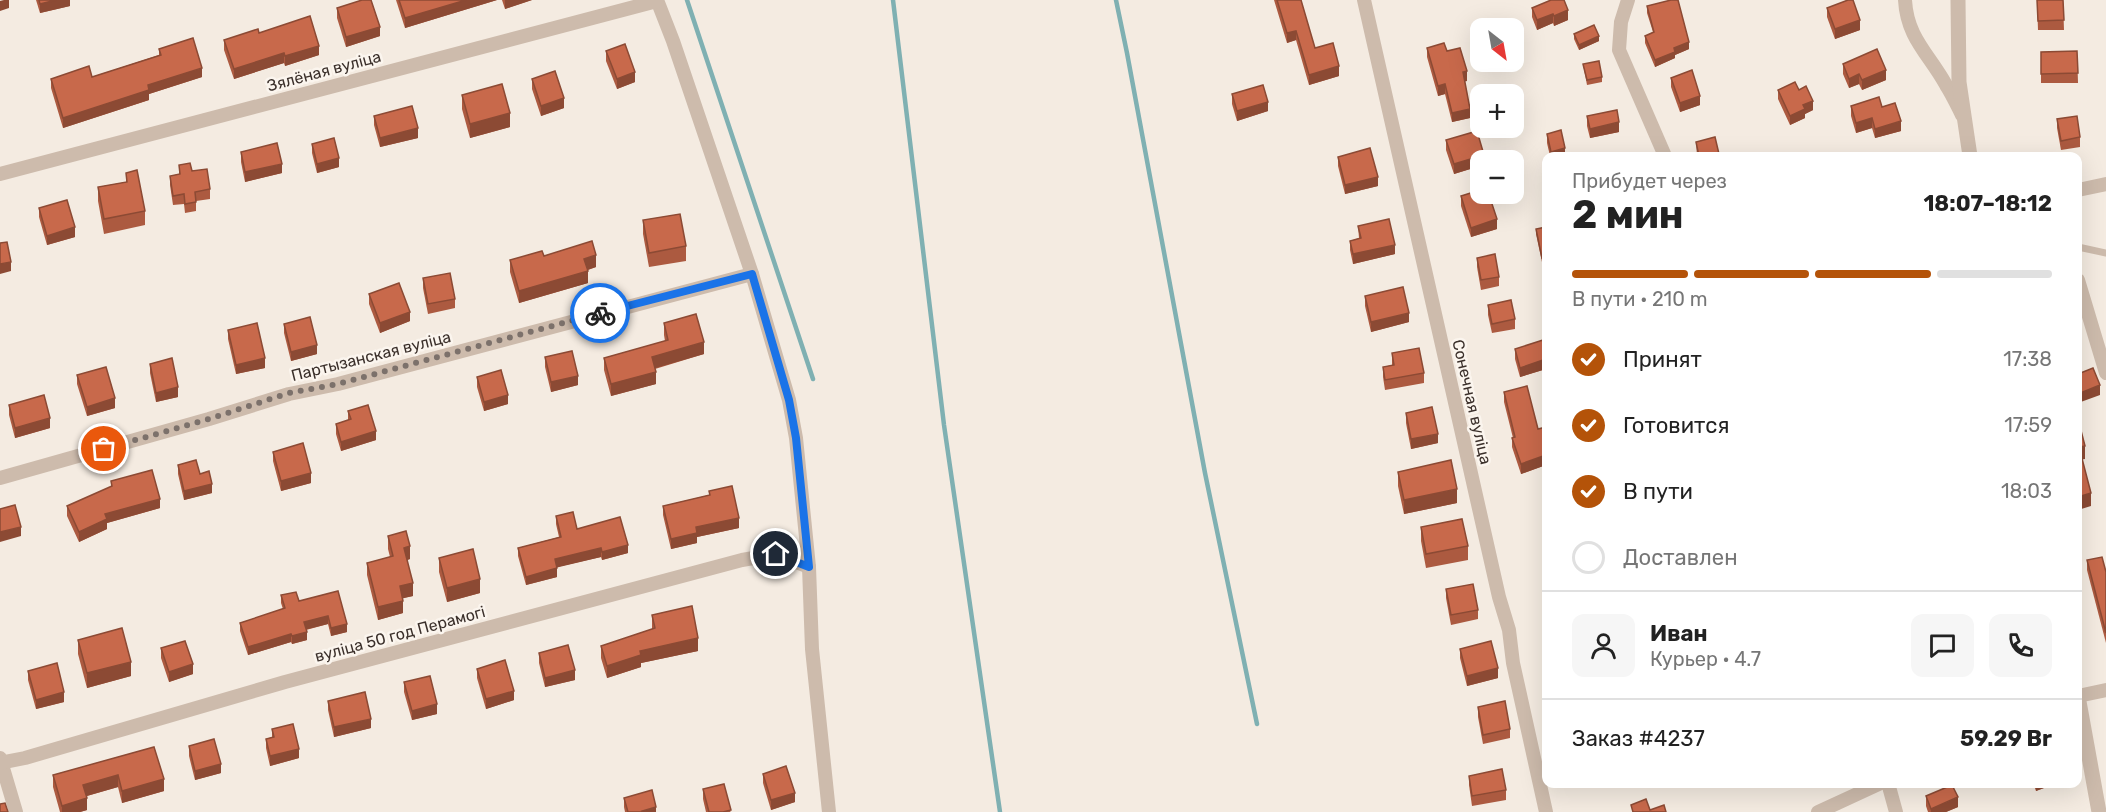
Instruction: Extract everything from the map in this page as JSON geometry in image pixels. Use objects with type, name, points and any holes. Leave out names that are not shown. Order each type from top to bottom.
[{"type":"street","points":[[657,0],[752,274],[789,400],[796,438],[809,567],[812,649],[830,812]]},
{"type":"street","name":"Зялёная вуліца","points":[[0,174],[657,0]]},
{"type":"street","name":"Сонечная вуліца","points":[[1364,0],[1498,597],[1509,630],[1513,663],[1546,812]]},
{"type":"street","points":[[1628,0],[1621,22],[1619,50],[1663,152]]},
{"type":"street","points":[[1905,0],[1914,38],[1946,84],[1965,121]]},
{"type":"street","points":[[1958,0],[1959,82],[1969,152]]},
{"type":"street","points":[[2082,189],[2106,184]]},
{"type":"street","name":"Партызанская вуліца","points":[[0,478],[209,419],[289,393],[338,384],[752,274]]},
{"type":"street","points":[[2082,293],[2106,373]]},
{"type":"street","name":"вуліца 50 год Перамогі","points":[[1,761],[25,758],[285,682],[742,560],[776,554],[809,567]]},
{"type":"street","points":[[2082,695],[2106,690]]},
{"type":"street","points":[[2082,718],[2099,812]]},
{"type":"street","points":[[1,761],[15,812]]},
{"type":"street","points":[[1818,812],[1870,788]]},
{"type":"street","points":[[1889,788],[1896,812]]},
{"type":"lane","points":[[2082,248],[2106,253]]},
{"type":"building","points":[[39,0],[56,0],[40,4]]},
{"type":"building","points":[[362,0],[371,0],[380,27],[346,37],[337,8]]},
{"type":"building","points":[[399,0],[466,0],[405,18]]},
{"type":"building","points":[[1277,0],[1301,0],[1315,48],[1333,43],[1339,66],[1309,75],[1296,31],[1287,33]]},
{"type":"building","points":[[1551,0],[1564,0],[1568,10],[1537,20],[1532,8]]},
{"type":"building","points":[[1678,0],[1689,42],[1674,48],[1675,52],[1655,60],[1645,36],[1654,32],[1647,6]]},
{"type":"building","points":[[1853,0],[1860,20],[1835,29],[1827,8]]},
{"type":"building","points":[[2037,0],[2063,0],[2064,20],[2038,21]]},
{"type":"building","points":[[310,16],[319,46],[285,56],[284,53],[234,69],[224,40],[258,29],[259,33]]},
{"type":"building","points":[[1594,25],[1599,36],[1579,45],[1574,34]]},
{"type":"building","points":[[193,38],[202,68],[148,85],[149,90],[63,118],[51,79],[89,66],[92,77],[161,55],[159,49]]},
{"type":"building","points":[[1444,43],[1447,51],[1460,48],[1467,71],[1463,72],[1470,109],[1452,113],[1445,84],[1438,86],[1427,48]]},
{"type":"building","points":[[625,44],[635,72],[617,79],[606,51]]},
{"type":"building","points":[[1877,49],[1886,70],[1862,80],[1859,74],[1849,79],[1843,64]]},
{"type":"building","points":[[2077,51],[2078,73],[2041,74],[2041,52]]},
{"type":"building","points":[[1599,61],[1602,77],[1587,80],[1583,64]]},
{"type":"building","points":[[1692,70],[1700,96],[1680,103],[1671,78]]},
{"type":"building","points":[[555,71],[564,98],[541,106],[532,79]]},
{"type":"building","points":[[1795,82],[1799,90],[1806,86],[1813,101],[1803,105],[1805,109],[1790,116],[1778,90]]},
{"type":"building","points":[[502,84],[510,113],[470,124],[462,95]]},
{"type":"building","points":[[1263,85],[1268,102],[1237,111],[1232,94]]},
{"type":"building","points":[[1879,97],[1882,107],[1895,103],[1901,121],[1875,129],[1872,118],[1856,123],[1851,106]]},
{"type":"building","points":[[412,106],[418,128],[380,138],[374,116]]},
{"type":"building","points":[[1617,110],[1619,122],[1590,129],[1587,116]]},
{"type":"building","points":[[2077,116],[2080,137],[2061,141],[2057,119]]},
{"type":"building","points":[[1561,130],[1565,148],[1551,152],[1547,134]]},
{"type":"building","points":[[1470,133],[1470,138],[1479,138],[1483,150],[1470,150],[1470,159],[1454,164],[1446,140]]},
{"type":"building","points":[[1715,137],[1719,152],[1698,152],[1696,142]]},
{"type":"building","points":[[334,138],[339,158],[317,164],[312,144]]},
{"type":"building","points":[[277,143],[282,164],[245,172],[241,152]]},
{"type":"building","points":[[1370,148],[1378,177],[1345,185],[1338,157]]},
{"type":"building","points":[[190,163],[192,171],[207,169],[210,189],[195,192],[196,202],[185,204],[184,194],[173,196],[170,176],[180,174],[179,165]]},
{"type":"building","points":[[137,170],[145,211],[104,219],[98,187],[127,182],[126,173]]},
{"type":"building","points":[[1470,193],[1470,204],[1492,204],[1497,219],[1471,228],[1461,196]]},
{"type":"building","points":[[67,200],[75,227],[47,236],[39,208]]},
{"type":"building","points":[[680,214],[686,246],[649,253],[643,220]]},
{"type":"building","points":[[1389,219],[1395,245],[1353,254],[1350,241],[1361,238],[1358,226]]},
{"type":"building","points":[[1542,228],[1542,258],[1536,229]]},
{"type":"building","points":[[592,241],[596,255],[584,259],[588,271],[519,291],[510,260],[542,251],[544,256]]},
{"type":"building","points":[[7,242],[11,262],[0,264],[0,243]]},
{"type":"building","points":[[1495,254],[1499,277],[1481,280],[1477,258]]},
{"type":"building","points":[[450,273],[455,299],[428,304],[423,278]]},
{"type":"building","points":[[399,283],[410,312],[380,323],[369,294]]},
{"type":"building","points":[[1403,287],[1409,313],[1371,322],[1365,296]]},
{"type":"building","points":[[1511,300],[1515,319],[1492,324],[1488,305]]},
{"type":"building","points":[[696,314],[704,342],[652,357],[656,372],[611,384],[604,358],[668,340],[664,323]]},
{"type":"building","points":[[310,317],[317,345],[291,352],[284,324]]},
{"type":"building","points":[[257,323],[265,358],[236,365],[228,330]]},
{"type":"building","points":[[1542,340],[1542,360],[1520,368],[1515,349]]},
{"type":"building","points":[[1419,348],[1424,373],[1385,380],[1383,367],[1394,365],[1392,353]]},
{"type":"building","points":[[572,351],[578,376],[551,382],[545,357]]},
{"type":"building","points":[[172,358],[178,387],[156,393],[150,364]]},
{"type":"building","points":[[106,367],[115,398],[87,407],[77,375]]},
{"type":"building","points":[[2093,368],[2100,385],[2082,392],[2082,372]]},
{"type":"building","points":[[501,370],[508,395],[484,402],[477,377]]},
{"type":"building","points":[[1527,386],[1538,429],[1542,428],[1542,456],[1521,464],[1512,438],[1515,437],[1504,392]]},
{"type":"building","points":[[44,395],[50,418],[15,428],[9,405]]},
{"type":"building","points":[[368,405],[376,431],[341,442],[336,424],[351,419],[348,411]]},
{"type":"building","points":[[1432,407],[1438,434],[1411,439],[1406,413]]},
{"type":"building","points":[[303,443],[311,473],[281,481],[273,452]]},
{"type":"building","points":[[2082,458],[2091,493],[2082,496]]},
{"type":"building","points":[[196,460],[200,474],[209,471],[212,484],[184,491],[178,465]]},
{"type":"building","points":[[1451,460],[1457,489],[1404,500],[1398,472]]},
{"type":"building","points":[[152,470],[160,499],[105,514],[107,519],[79,532],[67,506],[112,486],[111,481]]},
{"type":"building","points":[[732,486],[739,518],[696,527],[697,533],[671,539],[663,506],[710,495],[709,491]]},
{"type":"building","points":[[15,505],[21,527],[0,532],[0,509]]},
{"type":"building","points":[[573,512],[577,529],[620,517],[628,545],[602,552],[601,548],[555,559],[557,568],[526,577],[518,548],[561,537],[556,516]]},
{"type":"building","points":[[1462,519],[1468,546],[1426,554],[1421,527]]},
{"type":"building","points":[[406,531],[410,546],[404,548],[413,583],[400,586],[403,601],[378,607],[367,563],[393,556],[388,536]]},
{"type":"building","points":[[473,549],[480,579],[447,588],[439,558]]},
{"type":"building","points":[[2102,557],[2106,572],[2106,633],[2087,560]]},
{"type":"building","points":[[1473,584],[1478,610],[1451,615],[1446,589]]},
{"type":"building","points":[[338,591],[347,624],[331,628],[328,616],[304,622],[307,632],[292,636],[291,634],[248,647],[240,623],[285,608],[281,595],[296,592],[299,601]]},
{"type":"building","points":[[692,606],[698,638],[640,651],[641,655],[607,666],[601,646],[655,628],[652,615]]},
{"type":"building","points":[[122,628],[131,662],[87,673],[78,640]]},
{"type":"building","points":[[185,641],[193,664],[169,672],[161,648]]},
{"type":"building","points":[[1491,641],[1498,668],[1467,676],[1460,649]]},
{"type":"building","points":[[568,645],[575,670],[545,678],[539,653]]},
{"type":"building","points":[[505,660],[514,691],[486,699],[477,669]]},
{"type":"building","points":[[57,663],[64,692],[36,700],[28,671]]},
{"type":"building","points":[[430,676],[437,704],[412,711],[404,682]]},
{"type":"building","points":[[365,692],[371,719],[334,727],[328,701]]},
{"type":"building","points":[[1505,701],[1510,729],[1483,735],[1478,707]]},
{"type":"building","points":[[293,724],[299,749],[270,756],[266,739],[274,737],[272,729]]},
{"type":"building","points":[[214,739],[221,764],[195,771],[189,746]]},
{"type":"building","points":[[154,747],[164,779],[122,791],[118,775],[83,785],[87,798],[62,806],[53,775]]},
{"type":"building","points":[[786,766],[795,793],[771,800],[763,774]]},
{"type":"building","points":[[1502,769],[1506,790],[1472,796],[1469,776]]},
{"type":"building","points":[[724,784],[731,810],[709,812],[703,789]]},
{"type":"building","points":[[1945,788],[1954,788],[1958,797],[1931,809],[1926,796]]},
{"type":"building","points":[[652,790],[656,807],[643,812],[628,812],[624,798]]},
{"type":"building","points":[[1646,799],[1650,810],[1664,805],[1666,812],[1633,812],[1631,805]]},
{"type":"building","points":[[5,803],[8,812],[0,812],[0,804]]},
{"type":"waterway","points":[[687,0],[813,379]]},
{"type":"waterway","points":[[893,0],[944,425],[1000,812]]},
{"type":"waterway","points":[[1116,0],[1205,473],[1257,724]]},
{"type":"way so far","points":[[104,449],[289,393],[338,384],[600,313]]},
{"type":"route","points":[[600,313],[721,280],[752,274],[789,400],[796,438],[809,567],[776,554]]}]
